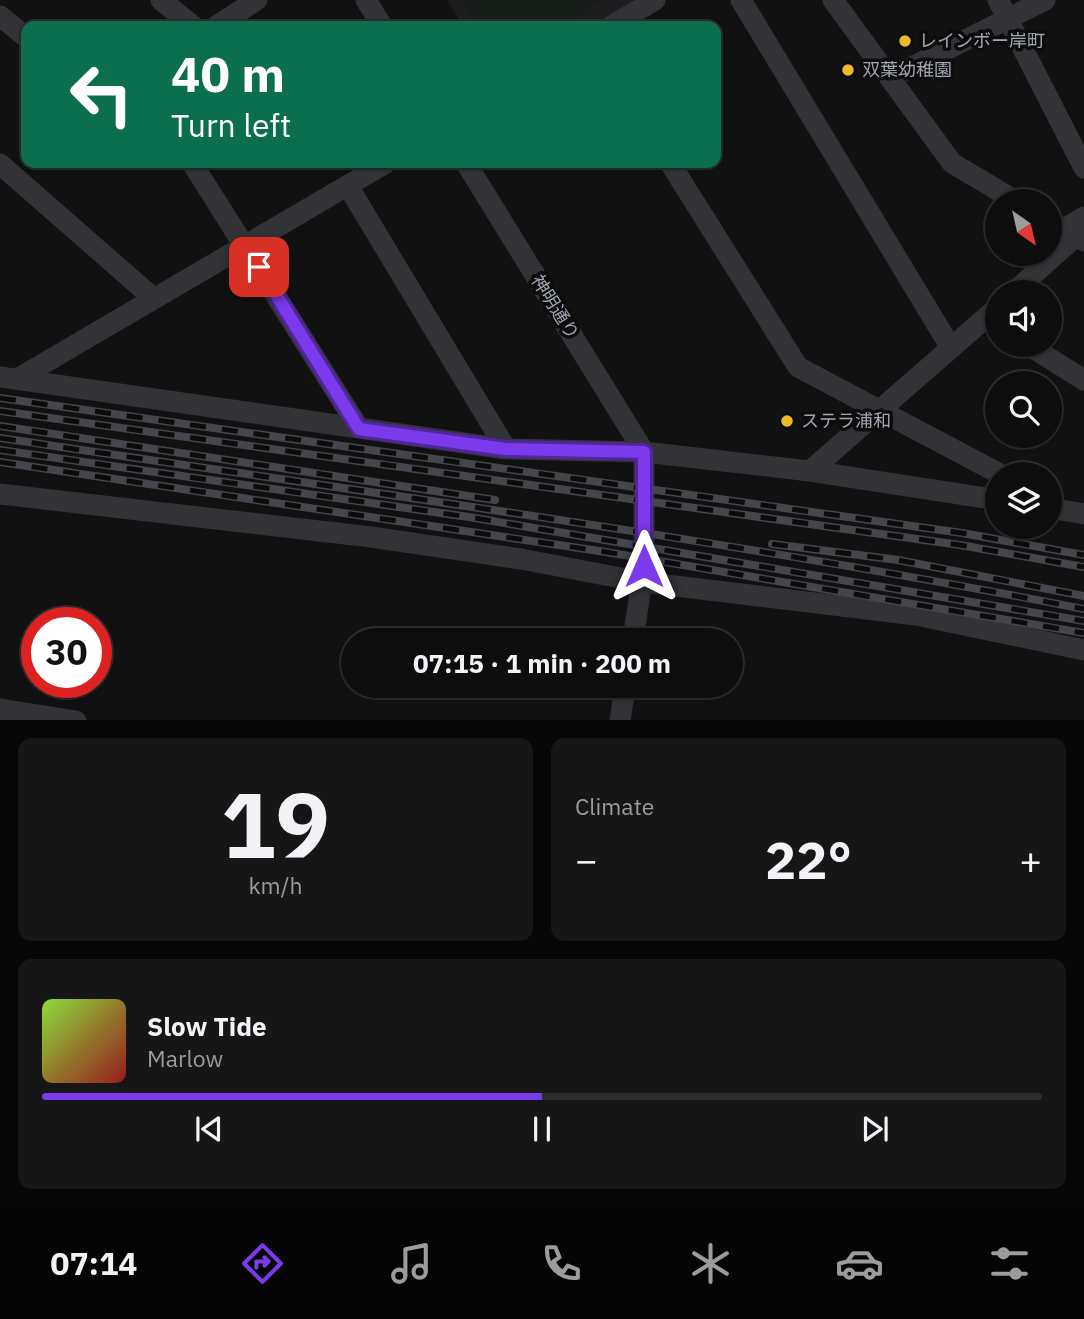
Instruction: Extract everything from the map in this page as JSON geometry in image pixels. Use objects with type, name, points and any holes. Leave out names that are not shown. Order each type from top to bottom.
[{"type":"street","points":[[161,0],[186,21]]},
{"type":"street","points":[[224,21],[257,0]]},
{"type":"street","points":[[366,0],[379,21]]},
{"type":"street","points":[[619,21],[655,0]]},
{"type":"street","points":[[741,0],[951,348]]},
{"type":"street","points":[[833,0],[952,163],[996,189]]},
{"type":"street","points":[[998,0],[1084,167]]},
{"type":"street","points":[[890,78],[1045,0]]},
{"type":"street","points":[[0,16],[21,33]]},
{"type":"street","points":[[0,164],[152,297]]},
{"type":"street","points":[[195,168],[359,429]]},
{"type":"street","points":[[8,378],[378,168]]},
{"type":"street","name":"神明通り","points":[[469,168],[644,452]]},
{"type":"street","points":[[673,168],[798,367],[985,466]]},
{"type":"street","points":[[348,186],[506,449]]},
{"type":"street","points":[[1024,280],[1072,229]]},
{"type":"street","points":[[810,471],[951,348],[985,323]]},
{"type":"street","points":[[1047,357],[1084,380]]},
{"type":"street","points":[[8,378],[506,449],[644,452],[810,471],[985,498]]},
{"type":"street","points":[[635,628],[643,574],[644,452]]},
{"type":"street","points":[[0,494],[371,537],[643,574],[916,615],[1084,650]]},
{"type":"street","points":[[1062,509],[1084,514]]},
{"type":"street","points":[[620,720],[623,698]]},
{"type":"street","points":[[0,709],[76,720]]},
{"type":"shaded area","points":[[447,0],[634,0],[599,21],[460,21]]},
{"type":"shaded area","points":[[462,0],[602,0],[568,21],[475,21]]},
{"type":"railway","points":[[0,398],[962,533],[1084,555]]},
{"type":"railway","points":[[0,411],[960,545],[1084,567]]},
{"type":"railway","points":[[0,426],[495,500]]},
{"type":"railway","points":[[0,438],[679,538],[1084,609]]},
{"type":"railway","points":[[0,450],[469,517],[1084,621]]},
{"type":"railway","points":[[0,462],[606,552],[1084,633]]},
{"type":"railway","points":[[772,544],[898,560],[1084,596]]},
{"type":"place","name":"レインボー岸町","points":[[905,41]]},
{"type":"place","name":"双葉幼稚園","points":[[848,70]]},
{"type":"place","name":"ステラ浦和","points":[[787,421]]},
{"type":"route","points":[[259,267],[359,429],[506,449],[644,452],[644,566]]}]
